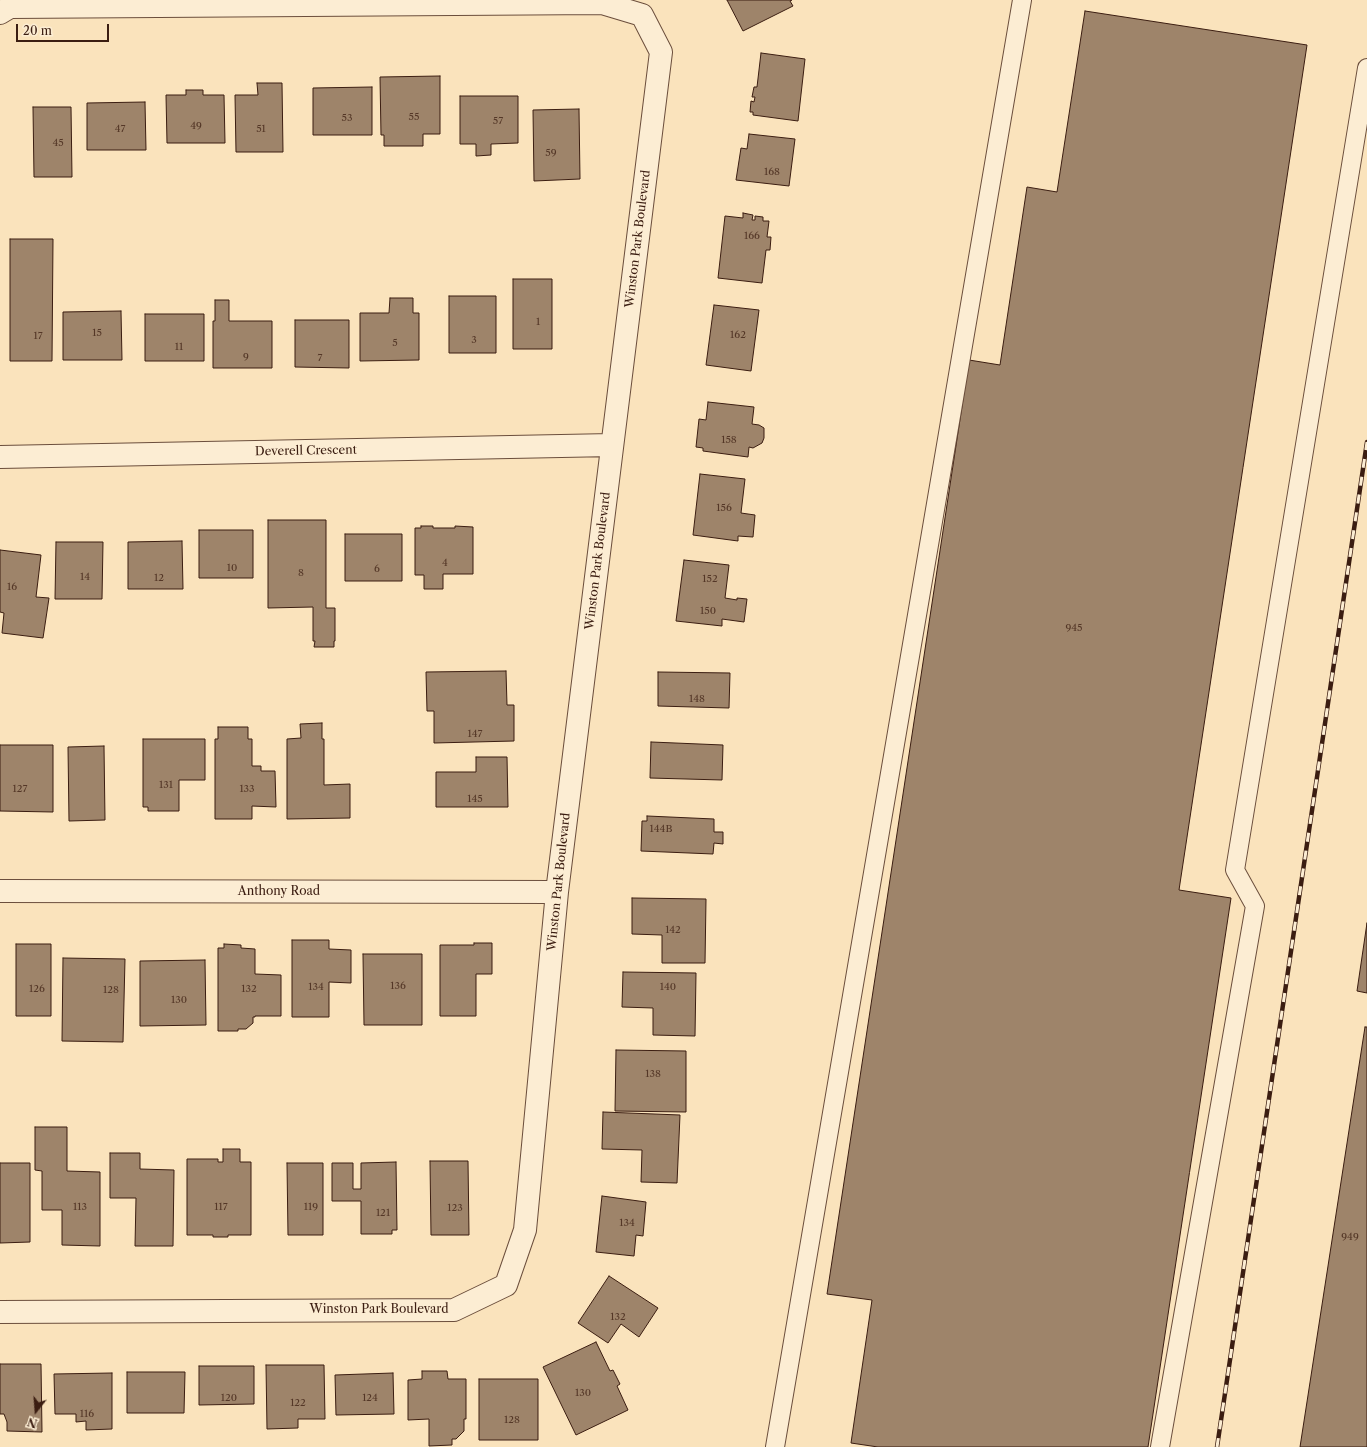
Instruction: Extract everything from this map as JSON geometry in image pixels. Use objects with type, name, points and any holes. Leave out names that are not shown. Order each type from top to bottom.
[{"type":"street","name":"Winston Park Boulevard","points":[[0,13],[10,7],[602,3],[642,15],[661,52],[557,892],[525,1230],[506,1286],[454,1310],[0,1312]]},
{"type":"street","name":"Deverell Crescent","points":[[0,457],[612,445]]},
{"type":"street","name":"Anthony Road","points":[[0,891],[557,892]]},
{"type":"lane","points":[[775,1447],[1022,0]]},
{"type":"lane","points":[[1160,1447],[1255,906],[1235,870],[1367,68]]},
{"type":"building","points":[[727,0],[792,0],[790,1],[793,6],[743,31]]},
{"type":"building","points":[[1085,11],[1307,45],[1179,890],[1231,898],[1148,1447],[878,1447],[851,1443],[872,1300],[827,1294],[969,360],[1000,365],[1027,187],[1057,192]]},
{"type":"building","points":[[761,53],[805,59],[798,121],[753,115],[753,112],[750,112],[751,101],[754,102],[755,97],[752,97],[754,87],[757,87]]},
{"type":"building","points":[[440,76],[440,134],[423,134],[423,146],[384,146],[384,135],[381,135],[380,77]]},
{"type":"building","points":[[257,83],[282,83],[283,152],[236,152],[235,95],[258,95]]},
{"type":"building","points":[[372,87],[372,135],[313,135],[313,88]]},
{"type":"building","points":[[186,90],[203,90],[203,95],[224,95],[225,143],[167,143],[166,95],[186,95]]},
{"type":"building","points":[[460,96],[518,96],[518,143],[491,144],[491,155],[476,156],[476,144],[460,144]]},
{"type":"building","points":[[145,102],[146,150],[87,150],[87,103]]},
{"type":"building","points":[[33,107],[71,107],[72,177],[34,177]]},
{"type":"building","points":[[579,109],[580,179],[534,181],[533,110]]},
{"type":"building","points":[[749,134],[795,139],[789,186],[736,180],[741,148],[747,149]]},
{"type":"building","points":[[743,213],[753,215],[752,220],[755,220],[755,216],[763,217],[763,221],[769,221],[767,237],[771,237],[770,250],[766,250],[762,283],[718,278],[725,216],[743,218]]},
{"type":"building","points":[[10,239],[53,239],[52,361],[10,361]]},
{"type":"building","points":[[513,279],[552,279],[552,349],[513,349]]},
{"type":"building","points":[[449,296],[496,296],[496,353],[449,353]]},
{"type":"building","points":[[390,298],[413,298],[413,313],[419,313],[419,360],[360,361],[360,313],[389,313]]},
{"type":"building","points":[[215,300],[229,300],[229,321],[272,321],[272,368],[213,368],[213,321],[215,321]]},
{"type":"building","points":[[714,305],[759,310],[751,371],[706,365]]},
{"type":"building","points":[[121,311],[122,360],[63,360],[63,312]]},
{"type":"building","points":[[145,314],[204,314],[204,361],[145,361]]},
{"type":"building","points":[[295,320],[349,320],[349,368],[295,367]]},
{"type":"building","points":[[708,402],[754,407],[752,424],[759,425],[764,428],[764,438],[762,443],[753,448],[749,447],[748,457],[703,451],[703,448],[696,447],[699,419],[706,420]]},
{"type":"building","points":[[700,474],[745,479],[741,513],[755,515],[753,537],[738,536],[738,541],[693,535]]},
{"type":"building","points":[[268,520],[326,520],[326,608],[335,608],[334,647],[314,647],[313,607],[268,608]]},
{"type":"building","points":[[421,526],[433,526],[433,528],[455,528],[455,526],[473,527],[473,574],[443,574],[443,589],[424,589],[424,575],[415,575],[415,528],[421,528]]},
{"type":"building","points":[[199,530],[253,530],[253,578],[199,578]]},
{"type":"building","points":[[345,534],[402,534],[402,581],[345,581]]},
{"type":"building","points":[[182,541],[183,589],[128,589],[128,542]]},
{"type":"building","points":[[56,542],[103,542],[102,599],[55,599]]},
{"type":"building","points":[[0,550],[41,555],[36,597],[49,598],[43,638],[2,633],[4,613],[0,612]]},
{"type":"building","points":[[684,560],[729,565],[725,598],[737,600],[737,598],[747,599],[744,622],[722,619],[722,626],[676,621]]},
{"type":"building","points":[[506,671],[507,705],[514,705],[514,741],[434,743],[434,711],[427,711],[426,672]]},
{"type":"building","points":[[658,672],[730,673],[729,708],[658,706]]},
{"type":"building","points":[[322,723],[322,739],[324,739],[324,785],[350,784],[350,818],[287,819],[287,739],[301,738],[300,724]]},
{"type":"building","points":[[218,727],[248,727],[248,739],[252,739],[252,766],[261,766],[261,771],[275,771],[276,807],[252,806],[252,819],[215,819],[215,739],[218,739]]},
{"type":"building","points":[[143,739],[205,739],[205,780],[179,780],[179,811],[148,811],[148,807],[143,807]]},
{"type":"building","points":[[651,742],[723,745],[722,780],[650,778]]},
{"type":"building","points":[[0,745],[53,745],[53,812],[0,811]]},
{"type":"building","points":[[104,746],[105,820],[69,821],[68,747]]},
{"type":"building","points":[[476,757],[507,757],[508,807],[436,807],[436,772],[476,772]]},
{"type":"building","points":[[647,816],[714,819],[714,832],[723,832],[723,844],[714,843],[713,854],[641,851],[642,821],[647,821]]},
{"type":"building","points":[[632,898],[706,899],[705,963],[662,963],[662,935],[632,934]]},
{"type":"building","points":[[1367,923],[1367,993],[1357,991]]},
{"type":"building","points":[[292,940],[329,940],[329,949],[351,950],[351,983],[329,982],[329,1017],[292,1017]]},
{"type":"building","points":[[474,943],[492,943],[492,974],[476,974],[476,1016],[440,1016],[440,945],[474,945]]},
{"type":"building","points":[[16,944],[51,944],[51,1016],[16,1016]]},
{"type":"building","points":[[224,944],[241,945],[241,948],[255,949],[255,974],[281,975],[281,1016],[255,1016],[253,1017],[253,1023],[246,1029],[238,1029],[238,1031],[218,1031],[218,948],[224,948]]},
{"type":"building","points":[[363,954],[422,954],[422,1025],[364,1025]]},
{"type":"building","points":[[63,958],[125,959],[123,1042],[62,1041]]},
{"type":"building","points":[[205,960],[206,1025],[140,1026],[140,961]]},
{"type":"building","points":[[623,972],[696,973],[695,1036],[653,1035],[653,1008],[622,1007]]},
{"type":"building","points":[[1365,1027],[1367,1027],[1367,1447],[1300,1447]]},
{"type":"building","points":[[616,1050],[686,1051],[686,1112],[615,1111]]},
{"type":"building","points":[[603,1112],[680,1115],[677,1183],[641,1182],[642,1150],[602,1149]]},
{"type":"building","points":[[35,1127],[67,1127],[67,1171],[100,1172],[100,1246],[62,1245],[62,1210],[42,1210],[42,1171],[35,1170]]},
{"type":"building","points":[[223,1149],[240,1149],[240,1162],[251,1162],[251,1235],[228,1235],[228,1237],[213,1237],[213,1235],[187,1235],[187,1159],[218,1159],[218,1162],[223,1162]]},
{"type":"building","points":[[110,1153],[140,1153],[140,1169],[174,1170],[173,1246],[135,1246],[136,1198],[110,1198]]},
{"type":"building","points":[[430,1161],[468,1161],[469,1235],[431,1235]]},
{"type":"building","points":[[396,1162],[397,1230],[392,1230],[392,1234],[361,1234],[361,1201],[332,1201],[332,1163],[353,1163],[353,1189],[361,1189],[361,1163]]},
{"type":"building","points":[[0,1163],[30,1163],[30,1242],[0,1243]]},
{"type":"building","points":[[287,1163],[323,1163],[323,1235],[288,1235]]},
{"type":"building","points":[[602,1196],[646,1202],[643,1236],[636,1235],[634,1256],[596,1252]]},
{"type":"building","points":[[609,1276],[658,1308],[639,1337],[621,1324],[608,1343],[578,1323]]},
{"type":"building","points":[[596,1342],[610,1371],[613,1370],[620,1384],[617,1386],[628,1410],[576,1435],[543,1367]]},
{"type":"building","points":[[0,1364],[41,1364],[42,1432],[7,1431],[7,1422],[4,1414],[0,1414]]},
{"type":"building","points":[[266,1365],[324,1365],[325,1419],[298,1419],[298,1428],[267,1429]]},
{"type":"building","points":[[199,1366],[254,1366],[254,1404],[199,1405]]},
{"type":"building","points":[[422,1371],[447,1371],[448,1379],[466,1379],[466,1419],[464,1419],[464,1431],[456,1439],[452,1439],[452,1445],[429,1446],[429,1419],[408,1420],[408,1380],[422,1379]]},
{"type":"building","points":[[127,1372],[185,1372],[184,1413],[127,1413]]},
{"type":"building","points":[[112,1373],[112,1429],[86,1430],[86,1421],[76,1422],[76,1414],[55,1414],[54,1374]]},
{"type":"building","points":[[393,1373],[394,1414],[336,1415],[335,1375]]},
{"type":"building","points":[[479,1379],[538,1379],[538,1440],[479,1440]]},
{"type":"railway","points":[[1217,1447],[1367,442]]}]
